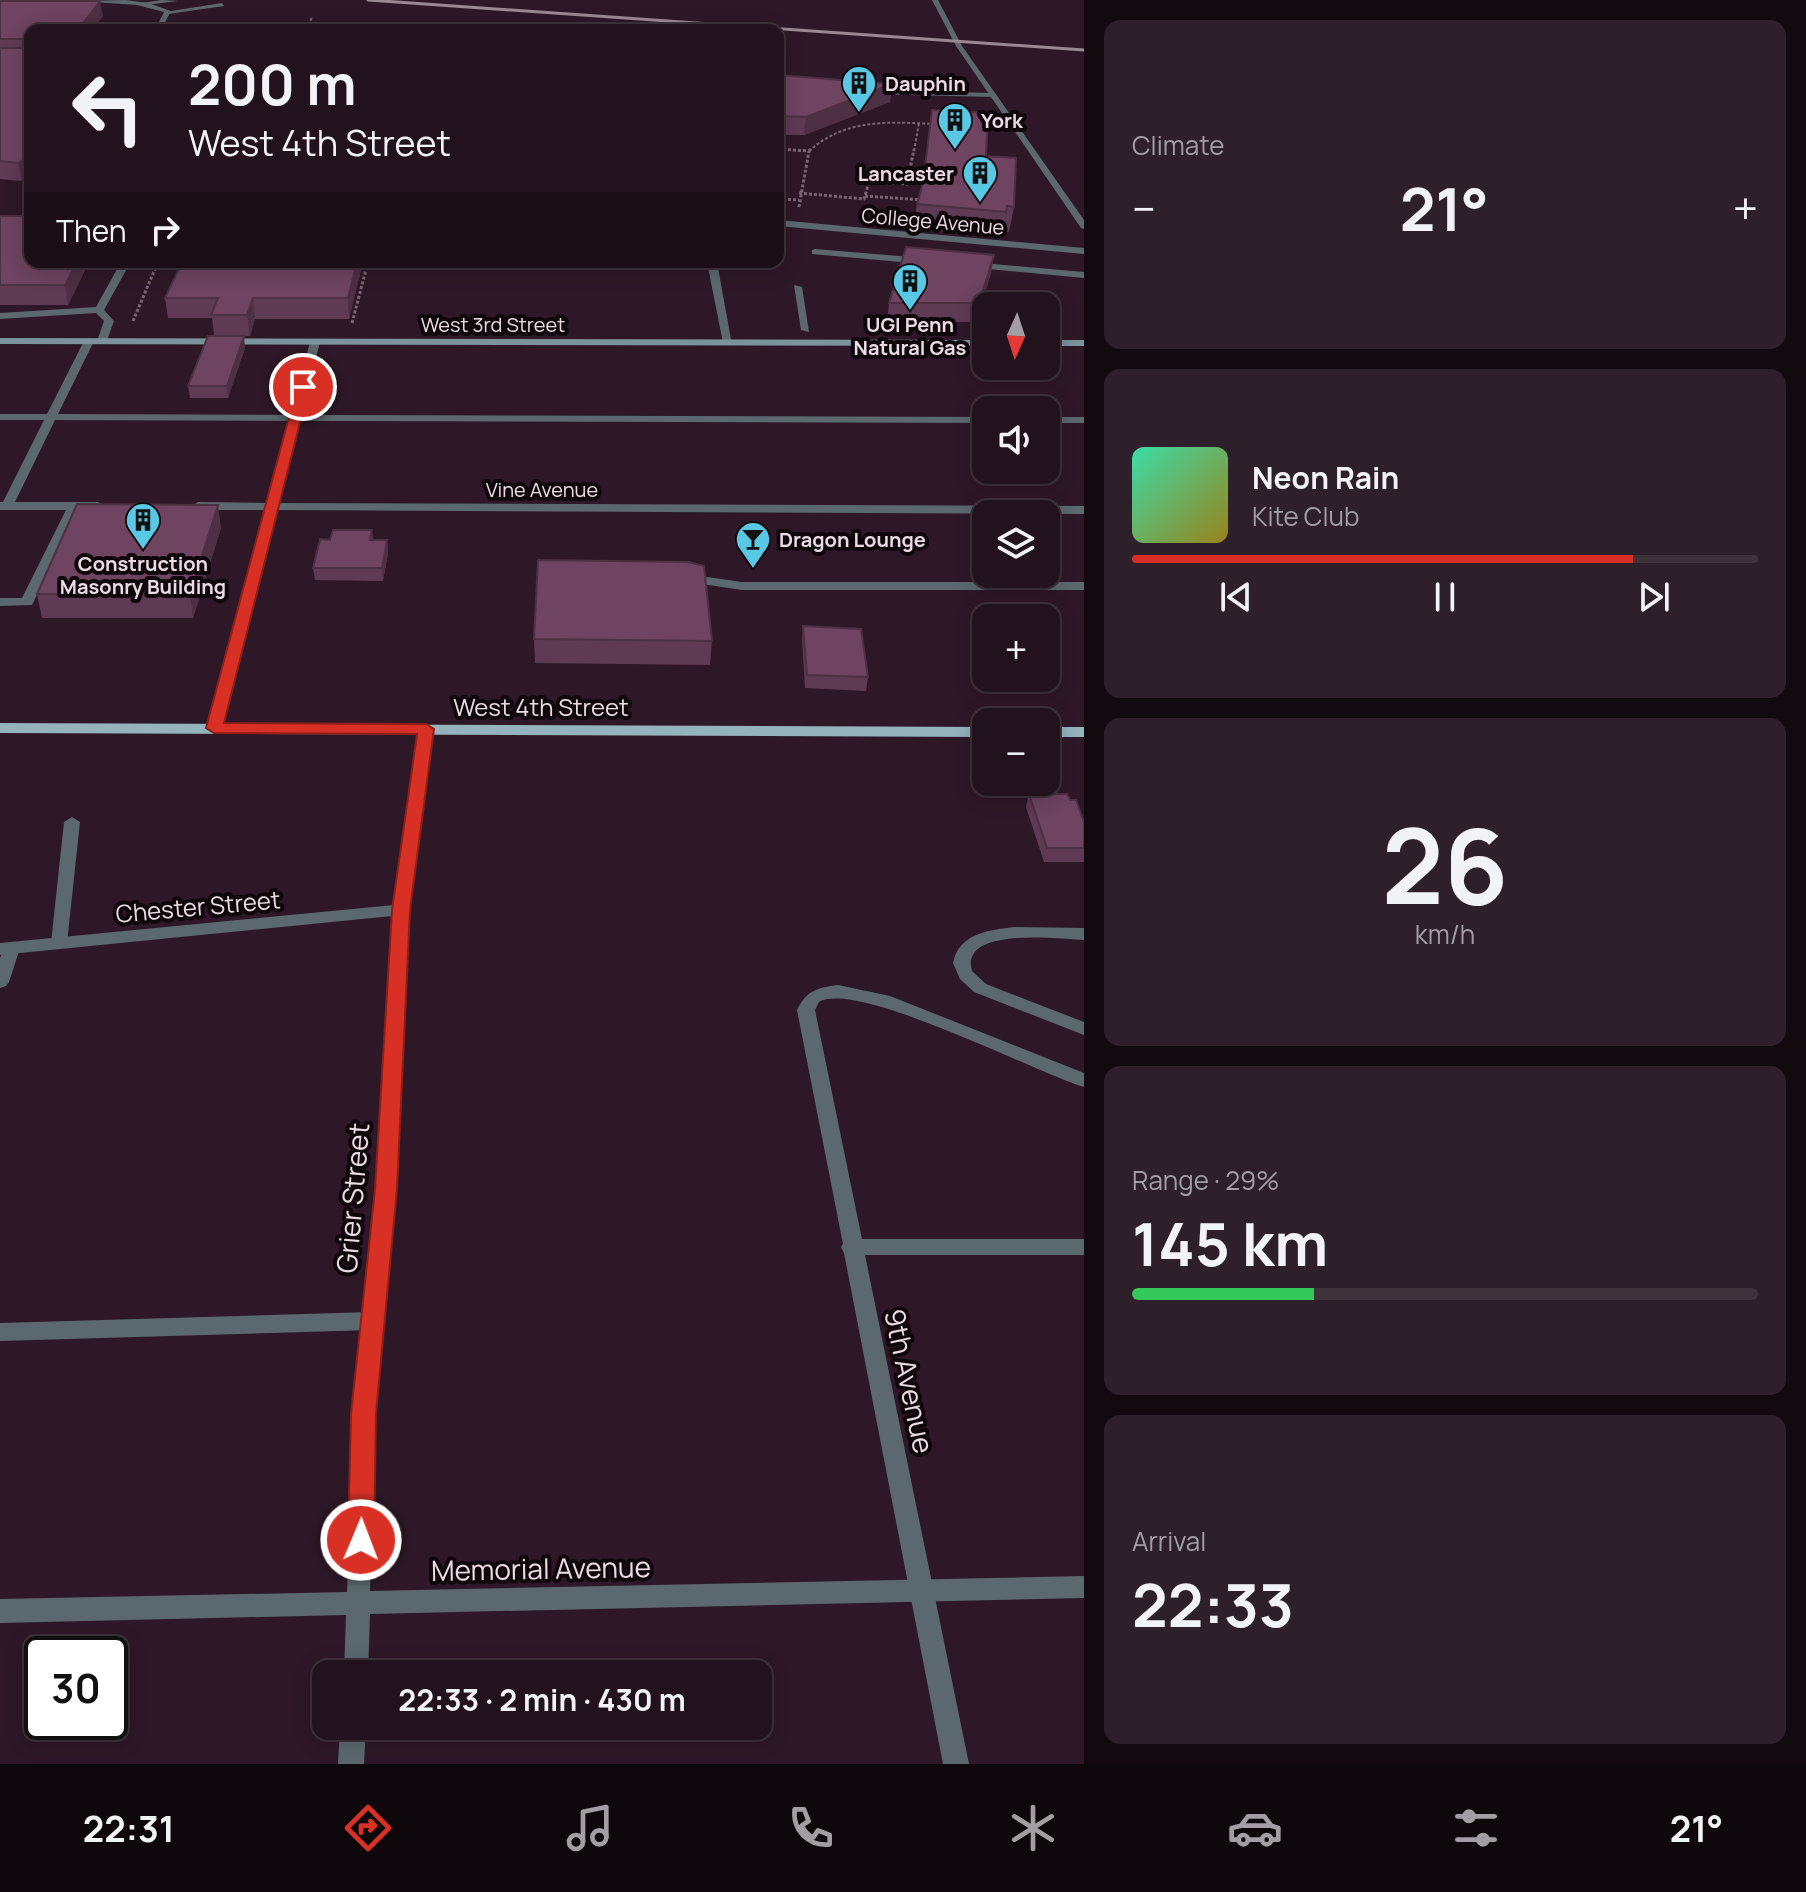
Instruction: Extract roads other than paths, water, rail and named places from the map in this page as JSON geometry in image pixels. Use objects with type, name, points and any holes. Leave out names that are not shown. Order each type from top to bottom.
[{"type":"main road","name":"West 3rd Street","points":[[0,341],[972,343]]},
{"type":"main road","points":[[1060,343],[1084,343]]},
{"type":"main road","name":"West 4th Street","points":[[0,728],[972,732]]},
{"type":"main road","points":[[1060,732],[1084,732]]},
{"type":"street","points":[[935,0],[959,46],[1084,226]]},
{"type":"street","points":[[70,1],[176,1]]},
{"type":"street","points":[[144,3],[163,7],[168,12]]},
{"type":"street","points":[[168,12],[222,5]]},
{"type":"street","points":[[162,24],[168,12]]},
{"type":"street","points":[[852,91],[993,95]]},
{"type":"street","name":"College Avenue","points":[[784,224],[1084,251]]},
{"type":"street","points":[[815,252],[939,262]]},
{"type":"street","points":[[955,263],[1084,275]]},
{"type":"street","points":[[99,310],[122,268]]},
{"type":"street","points":[[713,268],[728,343]]},
{"type":"street","points":[[797,287],[806,330]]},
{"type":"street","points":[[0,316],[99,310]]},
{"type":"street","points":[[99,310],[109,321],[102,341]]},
{"type":"street","points":[[89,341],[4,506],[105,506]]},
{"type":"street","points":[[214,728],[315,342]]},
{"type":"street","points":[[0,417],[972,420]]},
{"type":"street","points":[[1060,420],[1084,420]]},
{"type":"street","points":[[0,602],[27,602],[74,506]]},
{"type":"street","name":"Vine Avenue","points":[[181,506],[1084,510]]},
{"type":"street","points":[[681,577],[703,583],[742,586],[1084,586]]},
{"type":"street","name":"Grier Street","points":[[357,1660],[364,1414],[386,1189],[401,910],[426,729]]},
{"type":"street","points":[[59,943],[72,822]]},
{"type":"street","name":"Chester Street","points":[[6,948],[401,910]]},
{"type":"street","points":[[1084,934],[997,933],[974,941],[964,950],[960,962],[965,976],[980,988],[1084,1029]]},
{"type":"street","points":[[0,982],[6,948]]},
{"type":"street","name":"9th Avenue","points":[[956,1764],[806,1010],[812,998],[830,992],[884,1000],[1084,1080]]},
{"type":"street","points":[[851,1247],[1084,1247]]},
{"type":"street","points":[[0,1332],[371,1321]]},
{"type":"street","name":"Memorial Avenue","points":[[0,1611],[1084,1587]]},
{"type":"street","points":[[351,1764],[352,1740]]},
{"type":"railway","points":[[368,0],[712,24]]},
{"type":"railway","points":[[784,29],[1084,50]]},
{"type":"place","name":"Dauphin","points":[[859,114]]},
{"type":"place","name":"York","points":[[955,151]]},
{"type":"place","name":"Lancaster","points":[[980,204]]},
{"type":"place","name":"UGI Penn Natural Gas","points":[[910,312]]},
{"type":"place","name":"Construction Masonry Building","points":[[143,551]]},
{"type":"place","name":"Dragon Lounge","points":[[753,570]]}]
